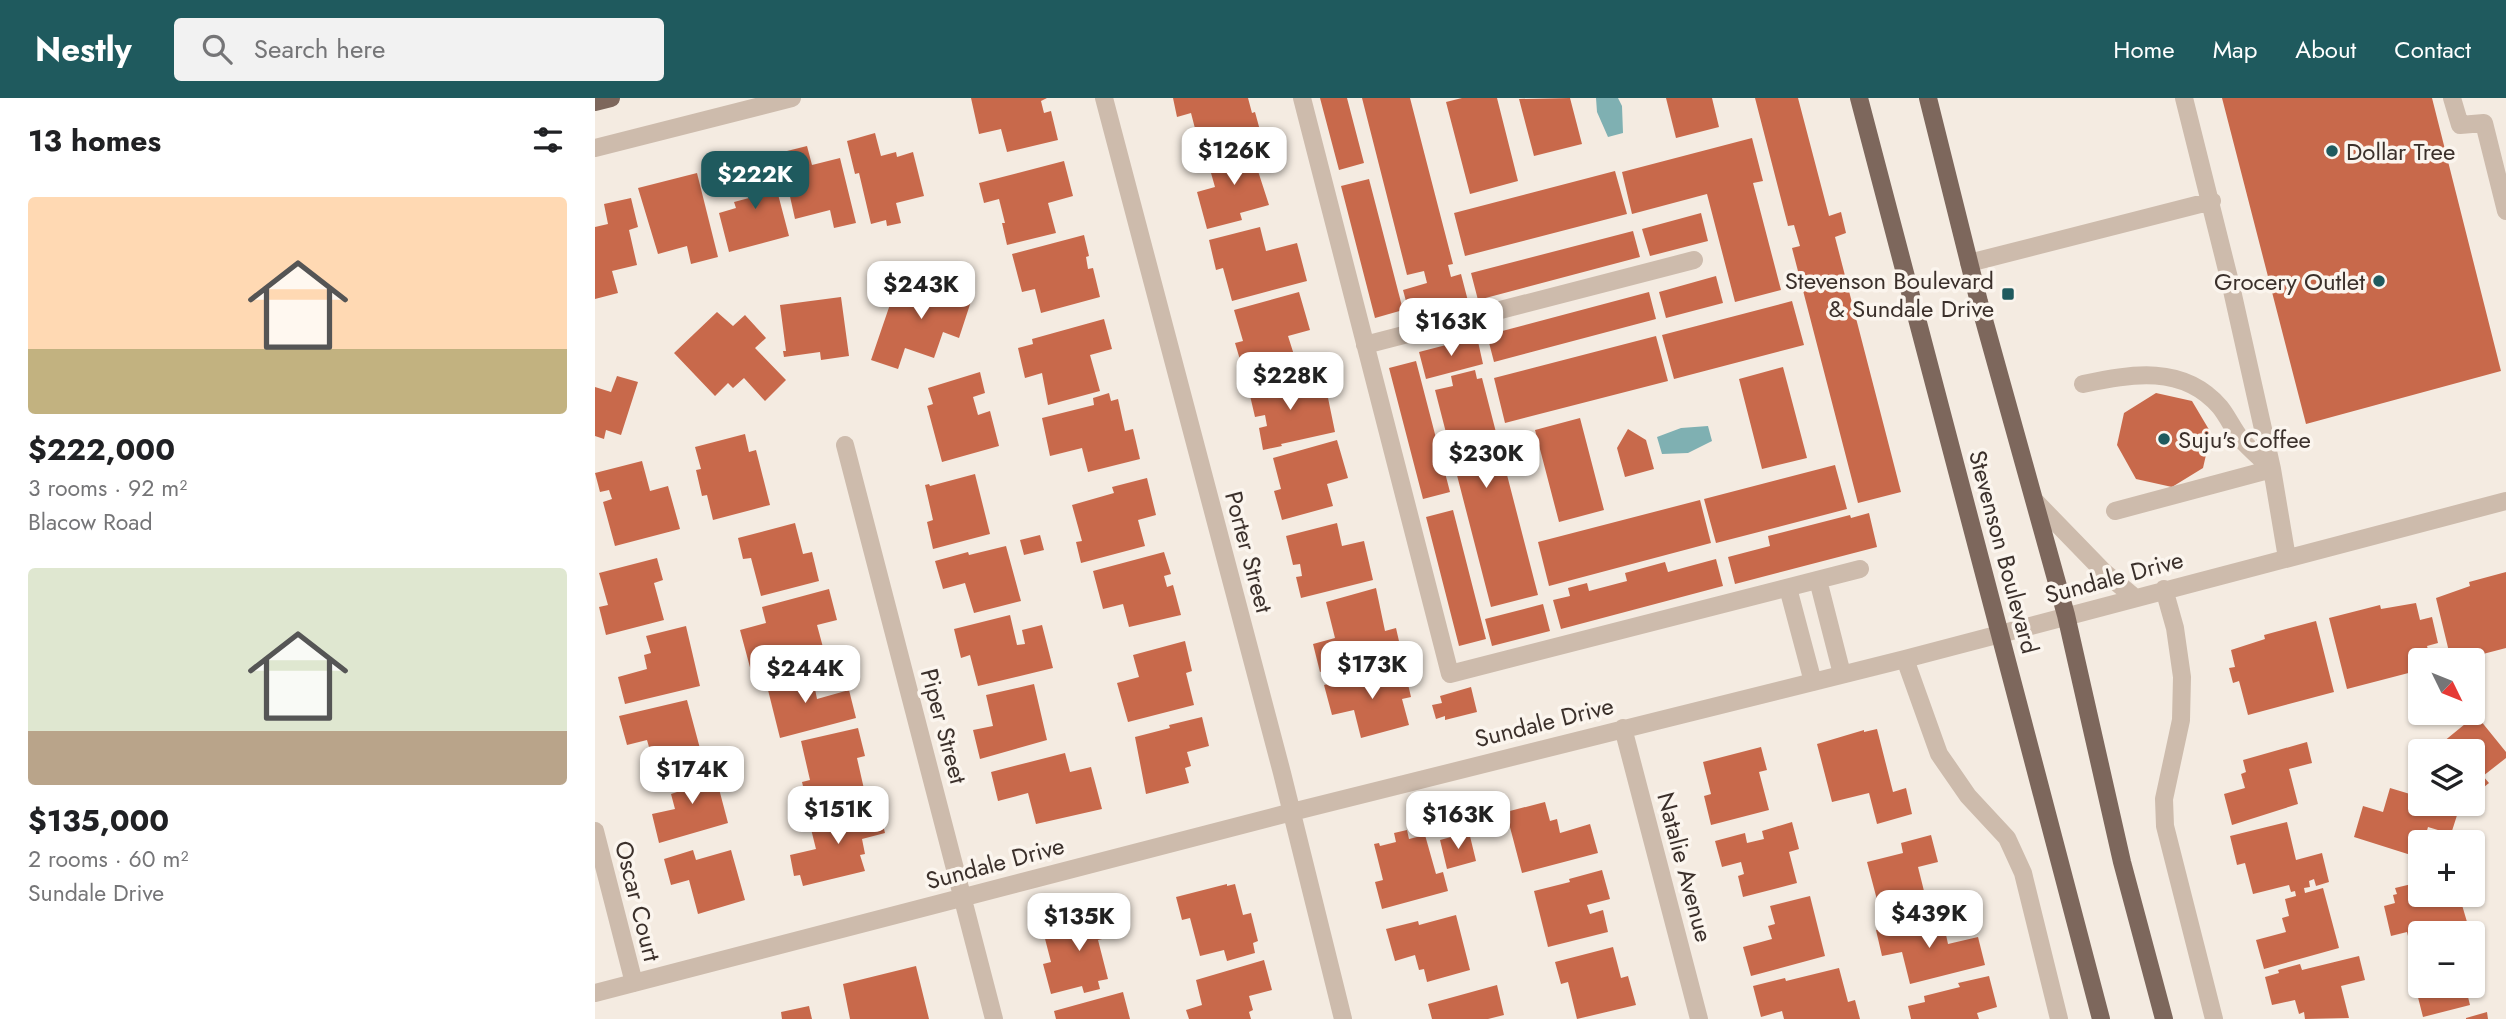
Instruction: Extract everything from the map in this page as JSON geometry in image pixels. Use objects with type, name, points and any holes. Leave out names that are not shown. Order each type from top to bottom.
[{"type":"main road","points":[[595,102],[611,98]]},
{"type":"main road","name":"Stevenson Boulevard","points":[[1860,98],[2101,1019]]},
{"type":"main road","name":"Stevenson Boulevard","points":[[1928,98],[1969,263],[2066,615],[2122,862],[2164,1019]]},
{"type":"street","points":[[595,148],[792,98]]},
{"type":"street","name":"Porter Street","points":[[1104,98],[1292,812],[1343,1019]]},
{"type":"street","points":[[1302,98],[1450,674],[1860,569]]},
{"type":"street","points":[[2184,98],[2212,201],[2272,469],[2287,558]]},
{"type":"street","points":[[2452,98],[2459,125],[2484,123],[2506,211]]},
{"type":"street","points":[[1969,263],[2212,201]]},
{"type":"street","points":[[1365,345],[1694,260]]},
{"type":"street","points":[[2083,384],[2130,374],[2158,375],[2197,386],[2219,407],[2240,438],[2272,469]]},
{"type":"street","name":"Piper Street","points":[[845,445],[994,1019]]},
{"type":"street","points":[[2115,511],[2272,469]]},
{"type":"street","name":"Sundale Drive","points":[[595,993],[1623,727],[1905,659],[2506,501]]},
{"type":"street","points":[[2036,502],[2103,572],[2134,597]]},
{"type":"street","points":[[1818,580],[1842,674]]},
{"type":"street","points":[[1788,588],[1813,682]]},
{"type":"street","points":[[2164,589],[2175,628],[2182,677],[2181,720],[2164,799],[2165,826],[2214,1019]]},
{"type":"street","points":[[1905,659],[1939,754],[1968,796],[2007,838],[2023,873],[2059,1019]]},
{"type":"street","name":"Natalie Avenue","points":[[1623,727],[1699,1019]]},
{"type":"street","name":"Oscar Court","points":[[595,831],[634,983]]},
{"type":"water","points":[[1596,98],[1618,98],[1622,106],[1623,133],[1608,137],[1597,112]]},
{"type":"water","points":[[1708,426],[1712,441],[1688,453],[1662,454],[1657,437],[1681,428]]},
{"type":"building","points":[[971,98],[1047,98],[1041,101],[1044,113],[1051,111],[1058,140],[1007,152],[1001,129],[979,134]]},
{"type":"building","points":[[1173,98],[1248,98],[1261,134],[1232,142],[1230,137],[1216,141],[1215,136],[1198,140],[1191,113],[1177,117]]},
{"type":"building","points":[[1320,98],[1347,98],[1364,163],[1339,170]]},
{"type":"building","points":[[1362,98],[1410,98],[1453,264],[1448,265],[1451,277],[1461,274],[1468,301],[1410,316],[1403,290],[1427,283],[1424,271],[1407,275]]},
{"type":"building","points":[[1462,98],[1497,98],[1518,181],[1470,194],[1446,102]]},
{"type":"building","points":[[1570,98],[1582,144],[1534,156],[1519,99]]},
{"type":"building","points":[[1666,98],[1712,98],[1719,127],[1676,138]]},
{"type":"building","points":[[1755,98],[1798,98],[1829,216],[1841,212],[1846,233],[1835,237],[1901,492],[1858,503],[1792,248],[1800,246],[1794,225],[1788,226]]},
{"type":"building","points":[[2222,98],[2432,98],[2501,371],[2306,424]]},
{"type":"building","points":[[875,133],[881,156],[896,152],[897,157],[913,152],[924,196],[896,203],[901,223],[887,226],[886,220],[871,224],[859,173],[855,174],[847,141]]},
{"type":"building","points":[[1752,138],[1763,181],[1753,183],[1781,290],[1735,302],[1707,194],[1632,214],[1622,172]]},
{"type":"building","points":[[1260,145],[1266,169],[1258,171],[1269,205],[1240,213],[1242,220],[1207,229],[1197,192],[1215,187],[1207,159]]},
{"type":"building","points":[[807,146],[812,165],[840,158],[856,223],[834,228],[830,210],[795,219],[787,183],[783,184],[775,154]]},
{"type":"building","points":[[769,160],[789,236],[729,252],[719,213],[736,208],[734,202],[749,198],[741,167]]},
{"type":"building","points":[[1064,161],[1073,196],[1048,203],[1056,233],[1007,245],[999,199],[984,203],[979,183]]},
{"type":"building","points":[[1615,171],[1627,214],[1465,256],[1454,213]]},
{"type":"building","points":[[697,173],[718,257],[691,264],[687,246],[658,254],[638,188]]},
{"type":"building","points":[[1369,179],[1403,310],[1375,318],[1341,186]]},
{"type":"building","points":[[631,198],[638,227],[629,230],[637,265],[612,271],[618,293],[595,299],[595,227],[608,224],[604,204]]},
{"type":"building","points":[[1701,213],[1708,241],[1650,256],[1642,229]]},
{"type":"building","points":[[1260,227],[1266,251],[1297,243],[1307,281],[1232,301],[1223,268],[1216,270],[1209,240]]},
{"type":"building","points":[[1633,231],[1640,257],[1478,300],[1471,273]]},
{"type":"building","points":[[1084,235],[1089,256],[1086,257],[1088,269],[1093,268],[1100,297],[1041,313],[1035,289],[1022,292],[1012,254]]},
{"type":"building","points":[[1716,276],[1723,303],[1666,318],[1659,292]]},
{"type":"building","points":[[946,279],[975,289],[959,338],[943,332],[934,358],[905,348],[898,369],[871,360],[898,281],[940,295]]},
{"type":"building","points":[[1299,292],[1310,330],[1288,336],[1295,358],[1244,373],[1235,343],[1243,341],[1234,310]]},
{"type":"building","points":[[1649,292],[1656,319],[1494,362],[1487,335]]},
{"type":"building","points":[[841,297],[849,356],[821,360],[820,352],[784,357],[783,351],[786,351],[780,305]]},
{"type":"building","points":[[1792,301],[1804,345],[1674,379],[1662,335]]},
{"type":"building","points":[[717,312],[733,326],[745,315],[766,338],[755,348],[786,380],[765,401],[744,378],[733,388],[728,383],[715,396],[674,353]]},
{"type":"building","points":[[1104,319],[1112,349],[1090,355],[1100,391],[1048,405],[1042,373],[1025,378],[1018,348],[1033,344],[1032,339]]},
{"type":"building","points":[[1656,336],[1668,381],[1505,423],[1494,378]]},
{"type":"building","points":[[1477,337],[1483,364],[1426,379],[1419,352]]},
{"type":"building","points":[[1416,361],[1450,492],[1423,499],[1389,368]]},
{"type":"building","points":[[1783,367],[1807,458],[1762,469],[1739,379]]},
{"type":"building","points":[[1475,370],[1477,379],[1482,378],[1538,595],[1491,607],[1435,390],[1453,386],[1451,376]]},
{"type":"building","points":[[980,372],[985,393],[973,397],[978,415],[990,411],[999,446],[942,462],[927,406],[933,404],[928,388]]},
{"type":"building","points":[[1300,375],[1305,398],[1327,393],[1335,432],[1263,450],[1259,428],[1267,426],[1265,415],[1255,417],[1248,387]]},
{"type":"building","points":[[617,376],[638,382],[621,435],[606,430],[604,439],[595,436],[595,387],[611,392]]},
{"type":"building","points":[[1109,393],[1111,401],[1118,399],[1125,431],[1133,429],[1140,459],[1088,472],[1082,448],[1050,456],[1042,418],[1094,405],[1093,398]]},
{"type":"building","name":"Suju's Coffee","points":[[2156,393],[2192,401],[2211,433],[2203,468],[2172,487],[2136,479],[2117,445],[2124,413]]},
{"type":"building","points":[[1580,418],[1604,510],[1559,522],[1535,430]]},
{"type":"building","points":[[1628,429],[1646,440],[1654,469],[1625,477],[1617,448]]},
{"type":"building","points":[[745,434],[749,452],[756,450],[770,505],[713,520],[707,495],[702,496],[696,470],[701,469],[695,447]]},
{"type":"building","points":[[1337,440],[1348,478],[1327,484],[1333,506],[1282,520],[1274,491],[1281,489],[1273,458]]},
{"type":"building","points":[[642,461],[650,491],[668,486],[680,529],[615,546],[603,502],[612,499],[609,490],[600,492],[595,473]]},
{"type":"building","points":[[1835,465],[1847,509],[1716,543],[1704,499]]},
{"type":"building","points":[[975,474],[990,534],[933,549],[927,522],[933,520],[925,485]]},
{"type":"building","points":[[1147,478],[1156,515],[1138,520],[1145,546],[1081,563],[1076,542],[1082,541],[1072,505],[1114,493],[1112,487]]},
{"type":"building","points":[[1700,500],[1711,543],[1549,586],[1538,542]]},
{"type":"building","points":[[1453,510],[1486,639],[1459,646],[1426,517]]},
{"type":"building","points":[[1869,513],[1877,547],[1735,584],[1728,557],[1770,546],[1768,536],[1850,515],[1851,518]]},
{"type":"building","points":[[795,523],[803,554],[812,552],[819,581],[761,596],[751,558],[743,559],[738,538]]},
{"type":"building","points":[[1337,523],[1342,546],[1364,541],[1373,580],[1301,598],[1296,577],[1302,576],[1300,564],[1293,565],[1286,536]]},
{"type":"building","points":[[1040,535],[1044,550],[1024,555],[1020,540]]},
{"type":"building","points":[[1006,546],[1021,601],[974,613],[965,583],[943,589],[935,561]]},
{"type":"building","points":[[1164,552],[1171,574],[1164,576],[1167,587],[1173,585],[1181,615],[1129,627],[1123,604],[1103,609],[1093,571]]},
{"type":"building","points":[[657,558],[663,580],[654,583],[664,620],[606,635],[599,607],[608,605],[599,573]]},
{"type":"building","points":[[1716,559],[1723,586],[1561,629],[1553,600],[1570,596],[1568,588],[1587,583],[1589,591],[1627,581],[1625,573],[1665,562],[1668,572]]},
{"type":"building","points":[[2506,572],[2506,648],[2485,653],[2485,648],[2448,648],[2436,598],[2470,586],[2469,582]]},
{"type":"building","points":[[1376,588],[1385,631],[1396,628],[1401,650],[1320,672],[1313,644],[1335,638],[1326,602]]},
{"type":"building","points":[[829,589],[837,620],[817,625],[824,651],[751,671],[740,630],[766,623],[762,607]]},
{"type":"building","points":[[2416,603],[2420,620],[2432,617],[2438,643],[2428,648],[2408,648],[2408,673],[2347,689],[2329,618],[2380,605],[2381,609]]},
{"type":"building","points":[[1543,604],[1550,631],[1492,646],[1485,619]]},
{"type":"building","points":[[1010,615],[1017,645],[1025,644],[1022,630],[1042,625],[1053,668],[978,686],[970,655],[961,658],[954,629]]},
{"type":"building","points":[[2316,621],[2334,692],[2248,715],[2239,681],[2233,683],[2229,668],[2235,667],[2231,650],[2265,639],[2264,635]]},
{"type":"building","points":[[686,626],[700,686],[625,704],[618,677],[647,669],[644,655],[651,653],[646,636]]},
{"type":"building","points":[[1185,641],[1192,671],[1186,673],[1194,705],[1128,722],[1117,683],[1139,677],[1133,655]]},
{"type":"building","points":[[1404,667],[1411,697],[1402,699],[1409,725],[1361,738],[1354,710],[1332,715],[1324,685]]},
{"type":"building","points":[[803,668],[808,686],[814,684],[817,699],[849,690],[856,718],[780,738],[765,678]]},
{"type":"building","points":[[1034,684],[1047,740],[980,759],[973,730],[993,726],[986,695]]},
{"type":"building","points":[[1471,687],[1477,712],[1445,720],[1445,716],[1436,719],[1432,705],[1442,703],[1440,696]]},
{"type":"building","points":[[687,700],[702,756],[655,768],[647,740],[627,745],[619,716]]},
{"type":"building","points":[[1202,717],[1209,746],[1187,752],[1191,766],[1185,768],[1189,783],[1146,794],[1135,737]]},
{"type":"building","points":[[2464,725],[2484,725],[2506,752],[2506,758],[2485,774],[2485,739],[2447,739]]},
{"type":"building","points":[[858,728],[865,756],[857,758],[864,789],[807,803],[802,782],[810,780],[801,741]]},
{"type":"building","points":[[1877,729],[1893,792],[1906,788],[1912,814],[1877,824],[1869,793],[1832,802],[1817,744],[1864,730]]},
{"type":"building","points":[[2307,742],[2312,763],[2289,769],[2298,804],[2232,825],[2224,794],[2245,788],[2241,774],[2246,772],[2243,760]]},
{"type":"building","points":[[1761,747],[1767,770],[1759,772],[1769,810],[1711,825],[1704,796],[1711,794],[1703,762]]},
{"type":"building","points":[[1065,753],[1070,772],[1091,767],[1102,809],[1036,824],[1028,793],[998,801],[991,772]]},
{"type":"building","points":[[713,766],[728,823],[659,843],[652,814],[675,809],[671,794],[677,792],[673,776]]},
{"type":"building","points":[[2390,788],[2408,793],[2408,816],[2457,816],[2452,830],[2428,827],[2427,830],[2408,830],[2408,854],[2354,837],[2363,806],[2383,812]]},
{"type":"building","points":[[1545,802],[1550,821],[1557,819],[1560,833],[1590,824],[1598,853],[1522,873],[1506,812]]},
{"type":"building","points":[[878,805],[885,833],[862,839],[865,854],[860,855],[865,871],[803,886],[800,875],[794,876],[790,855],[816,849],[809,821]]},
{"type":"building","points":[[1792,822],[1799,849],[1789,852],[1797,883],[1743,897],[1738,876],[1744,874],[1741,862],[1722,867],[1715,841],[1745,833],[1747,843],[1764,839],[1762,831]]},
{"type":"building","points":[[2287,822],[2296,860],[2322,853],[2329,882],[2316,886],[2314,879],[2309,881],[2310,887],[2304,888],[2305,893],[2323,888],[2339,948],[2264,969],[2256,940],[2286,932],[2282,918],[2289,916],[2285,899],[2296,896],[2295,891],[2291,892],[2289,885],[2253,894],[2245,863],[2237,865],[2230,836]]},
{"type":"building","points":[[1407,830],[1409,839],[1425,835],[1436,874],[1443,872],[1448,891],[1382,909],[1375,882],[1383,880],[1374,844],[1379,843],[1380,846],[1396,842],[1394,833]]},
{"type":"building","points":[[1469,832],[1476,861],[1447,869],[1440,840]]},
{"type":"building","points":[[1931,835],[1938,862],[1918,867],[1926,899],[1880,911],[1867,862],[1903,853],[1901,843]]},
{"type":"building","points":[[693,850],[696,860],[731,850],[745,900],[698,914],[689,880],[671,885],[664,859]]},
{"type":"building","points":[[1602,870],[1610,899],[1587,905],[1590,914],[1603,910],[1608,932],[1548,947],[1534,891]]},
{"type":"building","points":[[1235,884],[1243,915],[1251,913],[1258,941],[1253,943],[1255,953],[1227,961],[1224,950],[1200,956],[1190,918],[1182,920],[1176,897]]},
{"type":"building","points":[[2408,885],[2408,907],[2463,907],[2467,921],[2408,921],[2408,936],[2407,932],[2391,936],[2384,906],[2395,903],[2395,888]]},
{"type":"building","points":[[1810,896],[1825,956],[1751,976],[1743,947],[1772,939],[1768,926],[1775,924],[1770,906]]},
{"type":"building","points":[[1118,912],[1123,934],[1098,940],[1108,979],[1098,981],[1100,989],[1084,993],[1082,986],[1051,994],[1043,964],[1051,962],[1043,931]]},
{"type":"building","points":[[1456,915],[1470,970],[1427,982],[1424,969],[1419,970],[1415,955],[1395,961],[1386,929],[1418,921],[1419,925]]},
{"type":"building","points":[[1933,915],[1938,932],[1945,930],[1948,944],[1978,937],[1985,965],[1910,984],[1902,952],[1882,956],[1876,930]]},
{"type":"building","points":[[1613,947],[1621,978],[1628,976],[1636,1005],[1577,1019],[1568,982],[1561,984],[1555,962]]},
{"type":"building","points":[[2359,956],[2365,980],[2341,986],[2349,1018],[2305,1019],[2304,1012],[2299,1014],[2295,1000],[2272,1005],[2265,977],[2300,964],[2302,970]]},
{"type":"building","points":[[1264,960],[1272,990],[1249,996],[1253,1010],[1249,1012],[1251,1019],[1189,1019],[1186,1010],[1202,1005],[1196,980]]},
{"type":"building","points":[[916,966],[929,1019],[850,1019],[843,984]]},
{"type":"building","points":[[1839,968],[1848,1002],[1855,1000],[1860,1019],[1784,1019],[1782,1011],[1761,1017],[1753,986]]},
{"type":"building","points":[[1989,976],[1997,1007],[1977,1013],[1979,1019],[1911,1019],[1908,1006],[1925,1002],[1924,996],[1960,987],[1958,983]]},
{"type":"building","points":[[1497,985],[1504,1015],[1488,1019],[1432,1019],[1428,1004]]},
{"type":"building","points":[[1123,992],[1130,1019],[1056,1019],[1054,1011]]},
{"type":"building","points":[[2418,998],[2468,998],[2470,1005],[2423,1017]]},
{"type":"building","points":[[809,1006],[812,1019],[782,1019],[781,1012]]},
{"type":"building","points":[[2487,1012],[2488,1019],[2466,1019],[2466,1018]]},
{"type":"place","name":"Dollar Tree","points":[[2332,151]]},
{"type":"place","name":"Grocery Outlet","points":[[2379,281]]},
{"type":"place","name":"Stevenson Boulevard & Sundale Drive","points":[[2008,294]]},
{"type":"place","name":"Suju's Coffee","points":[[2164,439]]}]
